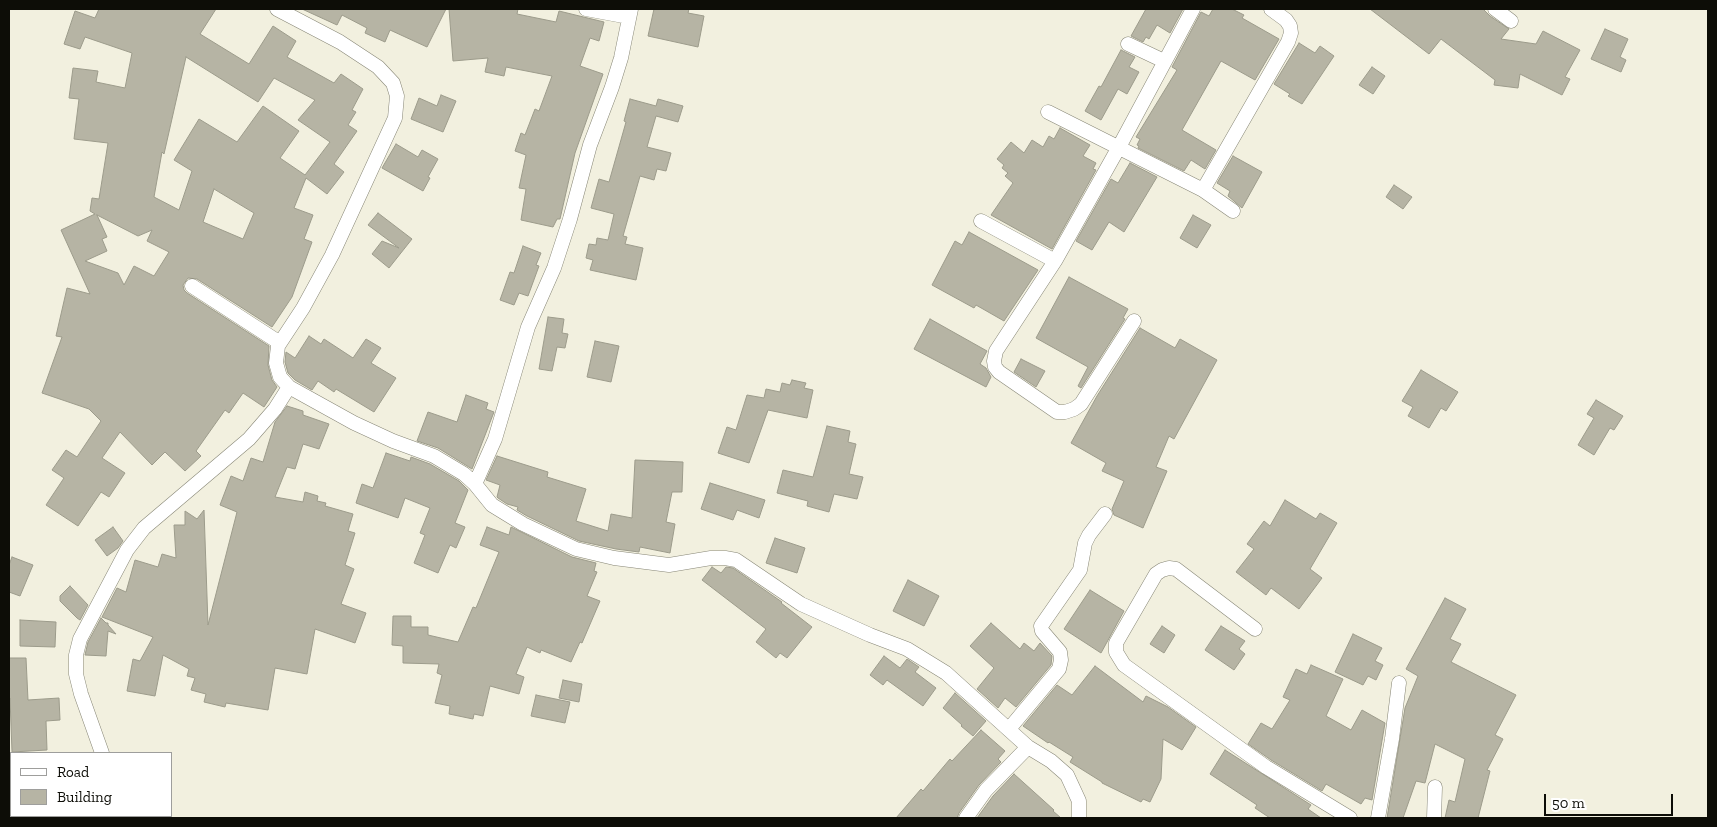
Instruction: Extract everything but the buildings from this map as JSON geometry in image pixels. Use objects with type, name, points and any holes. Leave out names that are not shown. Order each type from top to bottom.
[{"type":"street","points":[[277,9],[340,42],[372,62],[393,83],[397,96],[395,118],[332,255],[303,308],[280,343],[276,363],[280,376],[290,386],[354,423],[393,441],[434,456],[464,474],[492,505],[523,524],[576,549],[614,558],[669,565],[711,558],[736,560],[801,604],[870,635],[907,649],[946,673],[1028,747],[1051,761],[1067,775],[1080,801],[1079,818]]},
{"type":"street","points":[[475,484],[495,439],[528,327],[554,268],[570,219],[590,145],[621,58],[630,13],[586,9]]},
{"type":"street","points":[[1134,321],[1081,404],[1065,412],[1057,412],[999,372],[994,361],[996,352],[1055,261],[1193,9]]},
{"type":"street","points":[[1203,190],[1288,42],[1291,33],[1290,26],[1286,20],[1271,9]]},
{"type":"street","points":[[1495,9],[1511,21]]},
{"type":"street","points":[[1128,44],[1164,61]]},
{"type":"street","points":[[1048,112],[1119,146],[1203,190],[1233,211]]},
{"type":"street","points":[[981,221],[1055,261]]},
{"type":"street","points":[[192,286],[280,343]]},
{"type":"street","points":[[102,752],[76,674],[76,654],[80,638],[126,550],[144,528],[249,439],[275,409],[290,386]]},
{"type":"street","points":[[1009,729],[1059,669],[1062,660],[1060,652],[1042,631],[1041,626],[1080,570],[1085,543],[1105,514]]},
{"type":"street","points":[[1255,628],[1176,570],[1169,568],[1156,574],[1116,643],[1116,652],[1124,666],[1266,767],[1350,818]]},
{"type":"street","points":[[1378,818],[1400,683]]},
{"type":"street","points":[[966,818],[986,790],[1028,747]]},
{"type":"street","points":[[1434,818],[1435,787]]}]
